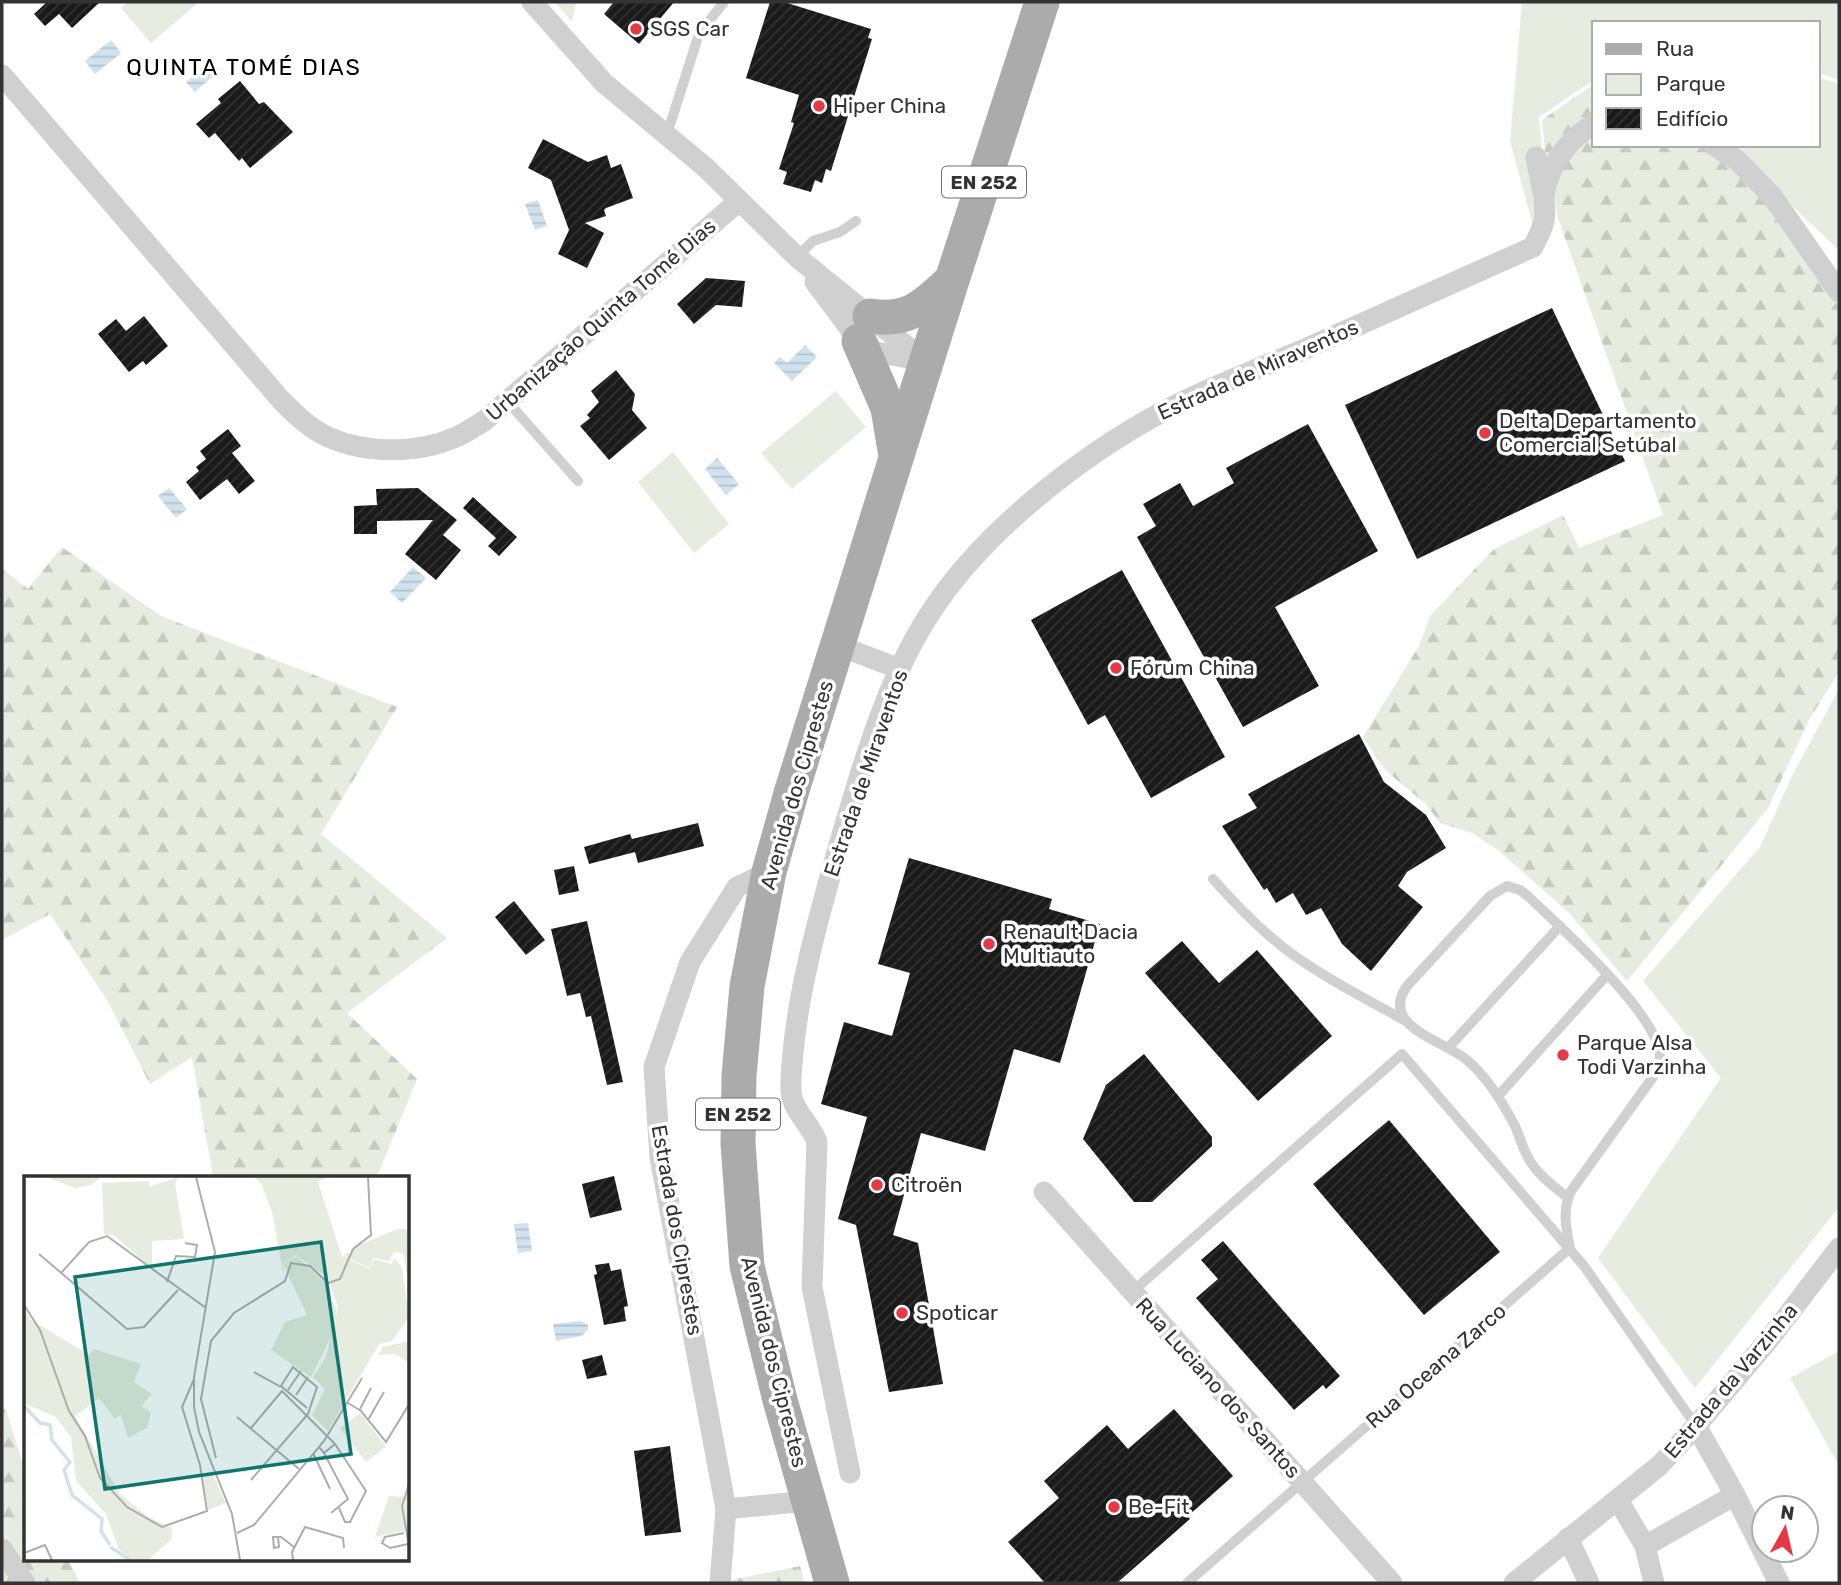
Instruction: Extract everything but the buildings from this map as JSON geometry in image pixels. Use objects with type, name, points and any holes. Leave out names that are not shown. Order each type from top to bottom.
[{"type":"main road","name":"EN 252","points":[[837,645],[1042,2]]},
{"type":"main road","points":[[896,458],[888,408],[865,329],[924,306],[952,280]]},
{"type":"main road","name":"Avenida dos Ciprestes","points":[[832,1583],[747,1266],[738,1144],[738,1076],[747,986],[769,872],[837,645]]},
{"type":"street","points":[[532,2],[604,83],[667,134],[739,201],[865,329],[926,362]]},
{"type":"street","name":"Urbanização Quinta Tomé Dias","points":[[2,75],[281,400],[305,422],[329,437],[365,447],[395,450],[424,447],[457,437],[508,402],[739,201]]},
{"type":"street","points":[[1544,198],[1549,177],[1564,150],[1580,133],[1592,125]]},
{"type":"street","points":[[1717,147],[1738,161],[1772,196],[1839,292]]},
{"type":"street","points":[[1536,157],[1544,198]]},
{"type":"street","name":"Estrada de Miraventos","points":[[850,1473],[812,1287],[817,1142],[813,1130],[797,1111],[791,1095],[791,1075],[796,1022],[827,886],[856,790],[900,669],[930,613],[986,545],[1029,504],[1096,453],[1132,429],[1201,393],[1533,247],[1545,220],[1544,198]]},
{"type":"street","points":[[837,645],[900,669]]},
{"type":"street","name":"Estrada dos Ciprestes","points":[[720,1583],[726,1509],[660,1157],[654,1067],[690,962],[737,887],[769,872]]},
{"type":"street","name":"Rua Luciano dos Santos","points":[[1044,1192],[1392,1583]]},
{"type":"street","name":"Estrada da Varzinha","points":[[1514,1583],[1660,1465],[1771,1338],[1839,1248]]},
{"type":"street","points":[[1696,1426],[1735,1495],[1779,1583]]},
{"type":"street","points":[[1645,1546],[1735,1495]]},
{"type":"street","points":[[1618,1500],[1645,1546],[1654,1583]]},
{"type":"street","points":[[726,1509],[808,1501]]},
{"type":"street","points":[[1568,1538],[1589,1583]]},
{"type":"street","points":[[2,1549],[25,1583]]},
{"type":"lane","points":[[667,134],[699,34],[724,2]]},
{"type":"lane","points":[[797,257],[813,241],[840,232],[856,222]]},
{"type":"lane","points":[[508,402],[578,481]]},
{"type":"lane","points":[[1213,879],[1235,903],[1289,951],[1318,972],[1449,1047],[1474,1067],[1498,1096],[1530,1160],[1542,1175],[1568,1198]]},
{"type":"lane","points":[[1404,1020],[1400,1000],[1407,986],[1496,891],[1507,886],[1520,890],[1559,926],[1607,975],[1649,1025],[1659,1046],[1661,1062],[1655,1076],[1568,1198],[1565,1216],[1570,1248]]},
{"type":"lane","points":[[1449,1047],[1559,926]]},
{"type":"lane","points":[[1498,1096],[1607,975]]},
{"type":"lane","points":[[1132,1292],[1402,1054],[1570,1248],[1696,1426]]},
{"type":"lane","name":"Rua Oceana Zarco","points":[[1187,1583],[1570,1248]]},
{"type":"green space","points":[[128,2],[199,2],[151,43],[121,8]]},
{"type":"green space","points":[[555,2],[576,2],[572,22]]},
{"type":"green space","points":[[1522,2],[1839,2],[1839,80],[1820,74],[1820,21],[1592,21],[1592,81],[1539,117],[1543,160],[1554,212],[1533,226],[1510,141]]},
{"type":"green space","points":[[1820,78],[1839,84],[1839,250],[1729,147],[1820,147]]},
{"type":"green space","points":[[1592,85],[1592,147],[1717,147],[1765,198],[1839,307],[1839,672],[1810,718],[1768,808],[1627,981],[1569,913],[1498,850],[1472,833],[1440,823],[1426,804],[1386,771],[1363,737],[1419,646],[1430,616],[1494,549],[1563,515],[1579,548],[1663,515],[1558,218],[1546,161],[1542,120]]},
{"type":"green space","points":[[836,391],[866,427],[792,489],[761,453]]},
{"type":"green space","points":[[673,452],[729,524],[694,553],[638,482]]},
{"type":"green space","points":[[62,547],[161,616],[397,707],[321,834],[447,938],[347,1013],[417,1079],[377,1176],[213,1176],[192,1057],[150,1084],[107,1000],[50,914],[2,940],[2,569],[28,589]]},
{"type":"green space","points":[[1839,689],[1839,1207],[1695,1388],[1598,1258],[1721,1078],[1643,981],[1760,847],[1792,776]]},
{"type":"green space","points":[[1839,1351],[1839,1466],[1790,1378]]},
{"type":"green space","points":[[2,1403],[24,1468],[24,1560],[68,1560],[80,1583],[2,1583]]},
{"type":"green space","points":[[800,1566],[805,1583],[726,1583],[726,1581]]},
{"type":"water","points":[[111,40],[121,53],[95,74],[85,61]]},
{"type":"water","points":[[211,60],[220,70],[195,92],[186,82]]},
{"type":"water","points":[[538,200],[547,226],[535,230],[525,204]]},
{"type":"water","points":[[805,345],[817,357],[792,381],[774,363],[780,357],[787,363]]},
{"type":"water","points":[[717,458],[739,484],[726,495],[705,469]]},
{"type":"water","points":[[169,488],[187,509],[176,518],[158,496]]},
{"type":"water","points":[[413,567],[426,578],[402,603],[390,592]]},
{"type":"water","points":[[528,1223],[532,1251],[518,1253],[514,1224]]},
{"type":"water","points":[[581,1321],[588,1325],[588,1330],[581,1336],[556,1341],[553,1324]]},
{"type":"place","name":"SGS Car","points":[[636,29]]},
{"type":"place","name":"Hiper China","points":[[819,106]]},
{"type":"place","name":"Delta Departamento Comercial Setúbal","points":[[1485,433]]},
{"type":"place","name":"Fórum China","points":[[1116,668]]},
{"type":"place","name":"Renault Dacia Multiauto","points":[[989,944]]},
{"type":"place","name":"Parque Alsa Todi Varzinha","points":[[1563,1055]]},
{"type":"place","name":"Citroën","points":[[877,1185]]},
{"type":"place","name":"Spoticar","points":[[902,1313]]},
{"type":"place","name":"Be-Fit","points":[[1114,1507]]},
{"type":"district","name":"QUINTA TOMÉ DIAS","points":[[244,67]]}]
